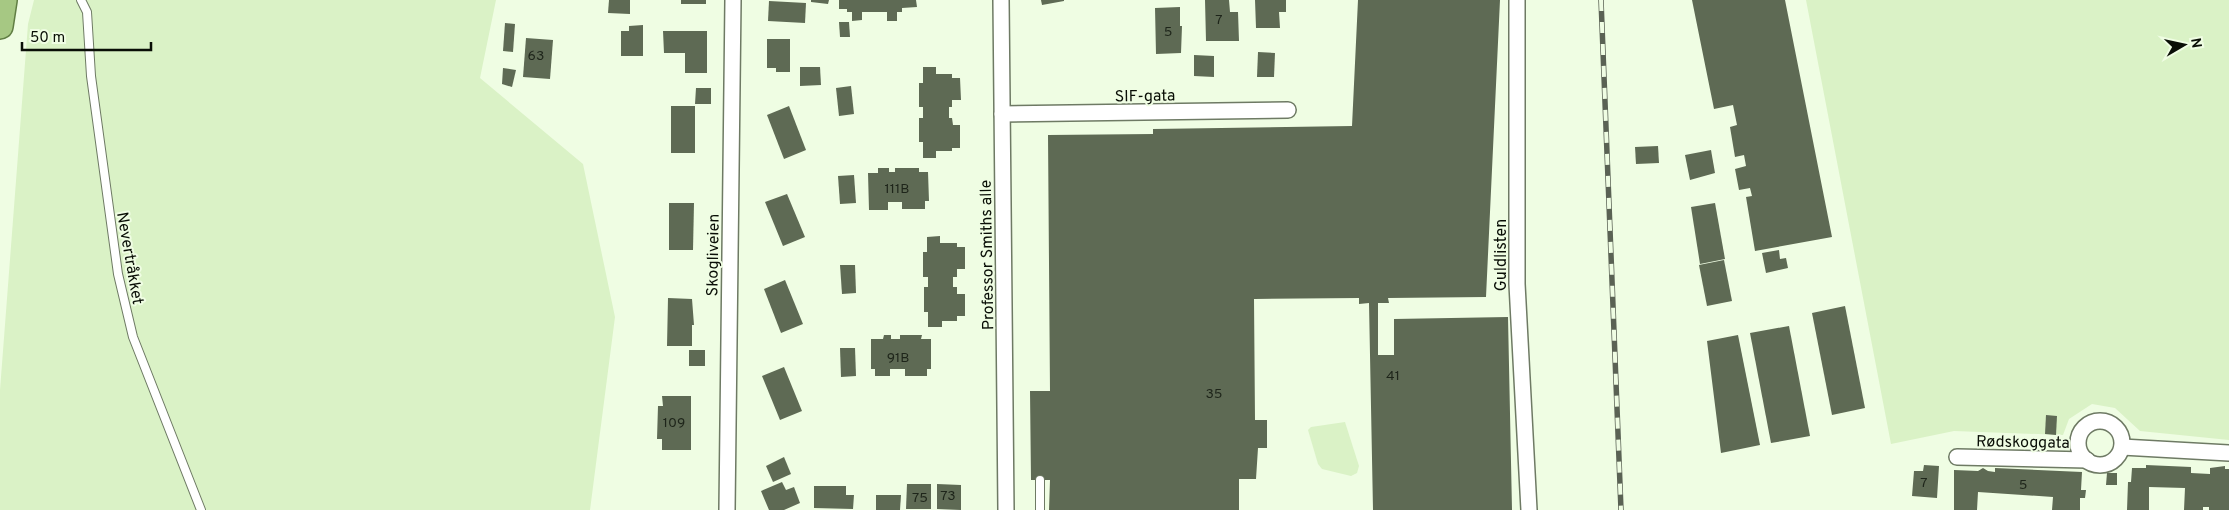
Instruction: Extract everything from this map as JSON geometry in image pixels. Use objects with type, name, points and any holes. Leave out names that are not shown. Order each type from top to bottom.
[{"type":"highway","points":[[0,26],[4,0]]},
{"type":"street","name":"Skogliveien","points":[[727,510],[732,0]]},
{"type":"street","name":"Professor Smiths alle","points":[[1001,0],[1006,510]]},
{"type":"street","name":"Guldlisten","points":[[1518,0],[1517,284],[1528,510]]},
{"type":"street","name":"SIF-gata","points":[[1002,114],[1288,110]]},
{"type":"street","points":[[2101,421],[2115,427],[2122,439],[2122,447],[2118,456],[2107,464],[2093,464],[2079,450],[2079,437],[2082,430],[2094,422],[2101,421]]},
{"type":"street","points":[[2122,447],[2229,453]]},
{"type":"street","name":"Rødskoggata","points":[[1957,458],[2087,460]]},
{"type":"lane","name":"Nevertråkket","points":[[81,0],[87,12],[91,76],[118,274],[133,337],[201,510]]},
{"type":"lane","points":[[1040,480],[1040,510]]},
{"type":"green space","points":[[34,0],[496,0],[480,78],[583,164],[615,317],[590,510],[0,510],[0,390],[28,24]]},
{"type":"green space","points":[[1806,0],[2229,0],[2229,440],[2140,431],[2115,408],[2092,404],[2069,419],[2063,435],[1954,431],[1891,444]]},
{"type":"green space","points":[[1345,422],[1359,466],[1357,473],[1351,476],[1322,469],[1318,464],[1308,430],[1311,427]]},
{"type":"building","points":[[609,0],[630,0],[630,14],[608,13]]},
{"type":"building","points":[[681,0],[706,0],[706,4],[681,4]]},
{"type":"building","points":[[811,0],[829,0],[828,4],[811,2]]},
{"type":"building","points":[[839,0],[916,0],[917,7],[902,8],[902,12],[897,12],[897,21],[887,21],[887,12],[862,12],[862,20],[852,21],[852,12],[847,12],[847,9],[839,9]]},
{"type":"building","points":[[1041,0],[1064,0],[1064,1],[1042,5]]},
{"type":"building","points":[[1205,0],[1229,0],[1230,12],[1238,12],[1239,41],[1206,41]]},
{"type":"building","points":[[1255,0],[1286,0],[1286,12],[1279,12],[1280,28],[1256,28]]},
{"type":"building","points":[[1358,0],[1500,0],[1486,297],[1388,298],[1389,303],[1378,303],[1378,355],[1394,355],[1394,319],[1508,317],[1512,510],[1373,510],[1369,303],[1359,304],[1359,298],[1254,299],[1255,420],[1267,420],[1267,448],[1258,448],[1256,479],[1239,479],[1239,510],[1049,510],[1050,480],[1031,480],[1030,391],[1050,391],[1048,135],[1153,134],[1153,129],[1352,126]]},
{"type":"building","points":[[1692,0],[1785,0],[1832,237],[1755,251],[1746,197],[1752,196],[1750,188],[1739,190],[1735,169],[1746,166],[1744,155],[1735,157],[1730,127],[1737,125],[1733,105],[1714,109]]},
{"type":"building","points":[[769,1],[806,3],[805,23],[768,21]]},
{"type":"building","points":[[1180,7],[1180,26],[1182,26],[1181,53],[1156,54],[1155,8]]},
{"type":"building","points":[[839,22],[849,22],[850,37],[840,37]]},
{"type":"building","points":[[505,23],[515,24],[513,52],[503,51]]},
{"type":"building","points":[[643,25],[643,56],[621,56],[621,31],[629,31],[629,26]]},
{"type":"building","points":[[663,31],[707,31],[707,73],[685,73],[685,53],[664,53]]},
{"type":"building","points":[[526,38],[553,40],[550,79],[523,77]]},
{"type":"building","points":[[767,39],[790,39],[790,72],[776,72],[776,68],[767,68]]},
{"type":"building","points":[[1258,52],[1275,53],[1274,77],[1257,77]]},
{"type":"building","points":[[1194,55],[1214,56],[1214,77],[1194,76]]},
{"type":"building","points":[[800,67],[820,67],[821,85],[800,86]]},
{"type":"building","points":[[923,67],[936,67],[936,74],[952,74],[952,78],[960,78],[961,100],[952,100],[952,107],[949,107],[949,118],[952,118],[953,125],[960,125],[960,148],[952,148],[952,151],[936,151],[936,158],[923,158],[923,142],[919,142],[919,118],[923,118],[923,107],[919,107],[919,83],[923,83]]},
{"type":"building","points":[[503,68],[516,70],[512,87],[502,84]]},
{"type":"building","points":[[851,86],[854,114],[839,116],[836,88]]},
{"type":"building","points":[[696,88],[711,88],[711,104],[695,104]]},
{"type":"building","points":[[671,106],[695,106],[695,153],[671,153]]},
{"type":"building","points":[[789,106],[806,150],[784,159],[767,115]]},
{"type":"building","points":[[1658,146],[1659,163],[1636,164],[1635,147]]},
{"type":"building","points":[[1711,150],[1715,173],[1690,180],[1685,155]]},
{"type":"building","points":[[878,168],[889,168],[889,172],[895,172],[895,168],[919,168],[919,172],[928,172],[929,201],[925,201],[925,209],[902,209],[902,202],[888,202],[888,210],[869,210],[868,173],[878,173]]},
{"type":"building","points":[[854,175],[856,203],[840,204],[838,176]]},
{"type":"building","points":[[787,194],[805,237],[783,246],[765,202]]},
{"type":"building","points":[[669,203],[694,203],[693,250],[669,250]]},
{"type":"building","points":[[1715,203],[1725,259],[1700,264],[1691,207]]},
{"type":"building","points":[[940,236],[940,243],[957,243],[957,247],[965,247],[965,269],[957,269],[957,277],[953,277],[953,287],[957,287],[957,294],[965,294],[965,316],[957,316],[957,321],[942,321],[942,327],[928,327],[928,312],[924,312],[924,287],[928,287],[928,277],[923,277],[923,252],[927,252],[927,237]]},
{"type":"building","points":[[1779,250],[1780,259],[1786,258],[1788,268],[1766,273],[1762,253]]},
{"type":"building","points":[[1724,260],[1732,301],[1707,306],[1699,265]]},
{"type":"building","points":[[840,265],[855,265],[856,293],[842,294]]},
{"type":"building","points":[[785,280],[803,324],[781,333],[764,289]]},
{"type":"building","points":[[668,298],[692,299],[694,325],[692,325],[692,346],[667,346]]},
{"type":"building","points":[[1845,306],[1865,408],[1832,415],[1812,313]]},
{"type":"building","points":[[1789,326],[1810,436],[1771,443],[1750,333]]},
{"type":"building","points":[[884,335],[891,335],[891,339],[900,339],[900,335],[922,335],[921,339],[931,339],[931,369],[927,369],[927,376],[905,376],[905,369],[890,369],[890,376],[875,376],[875,369],[871,369],[871,339],[883,339]]},
{"type":"building","points":[[1738,335],[1760,445],[1721,453],[1707,341]]},
{"type":"building","points":[[840,348],[855,348],[856,376],[841,377]]},
{"type":"building","points":[[689,350],[705,350],[705,366],[689,366]]},
{"type":"building","points":[[784,367],[802,411],[780,420],[762,376]]},
{"type":"building","points":[[662,396],[691,396],[691,450],[662,450],[662,439],[657,439],[658,406],[663,406]]},
{"type":"building","points":[[2046,415],[2057,416],[2056,435],[2045,434]]},
{"type":"building","points":[[784,457],[791,474],[773,482],[766,466]]},
{"type":"building","points":[[1924,465],[1939,466],[1937,498],[1912,496],[1914,471],[1923,471]]},
{"type":"building","points":[[2146,465],[2191,467],[2191,473],[2210,474],[2210,468],[2225,466],[2225,469],[2229,469],[2229,510],[2209,510],[2209,507],[2203,507],[2203,510],[2184,510],[2185,488],[2149,487],[2149,510],[2127,510],[2128,482],[2131,482],[2132,468],[2146,468]]},
{"type":"building","points":[[1983,468],[1995,472],[1995,468],[2082,472],[2081,490],[2086,490],[2085,498],[2080,498],[2080,510],[2052,510],[2053,497],[1978,492],[1977,510],[1954,510],[1954,470],[1978,471]]},
{"type":"building","points":[[2107,473],[2117,473],[2117,485],[2106,485]]},
{"type":"building","points":[[782,482],[786,490],[794,487],[800,503],[784,510],[769,510],[761,491]]},
{"type":"building","points":[[907,484],[931,484],[931,509],[906,509]]},
{"type":"building","points":[[937,484],[961,485],[961,510],[937,509]]},
{"type":"building","points":[[814,486],[846,486],[846,495],[854,495],[853,509],[814,508]]},
{"type":"building","points":[[876,495],[901,495],[900,510],[876,510]]},
{"type":"railway","points":[[1601,0],[1621,510]]}]
